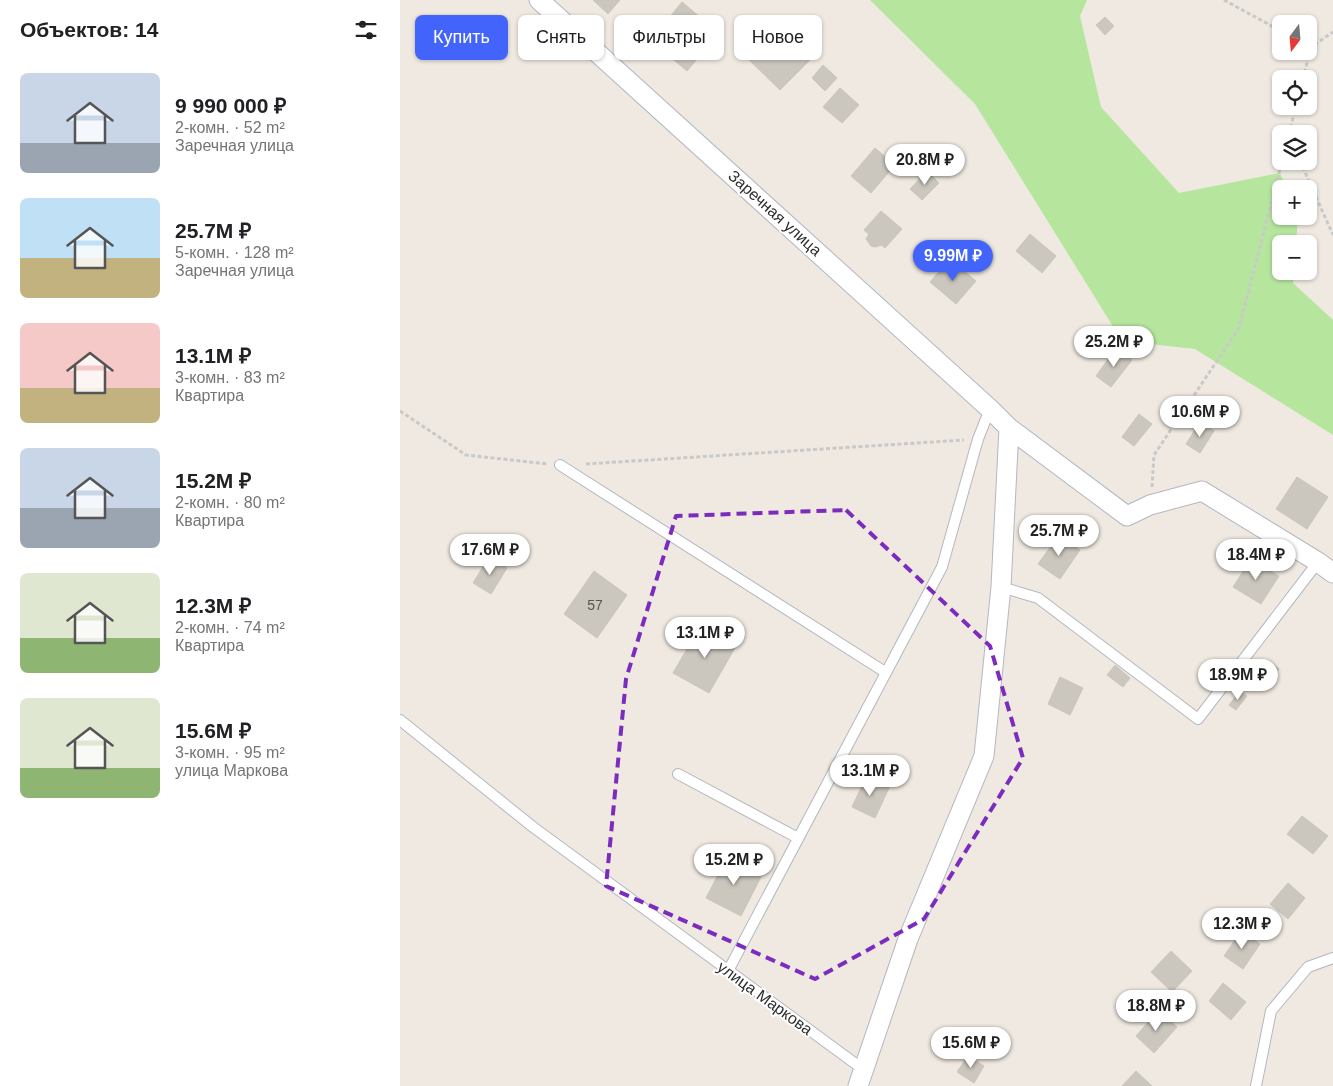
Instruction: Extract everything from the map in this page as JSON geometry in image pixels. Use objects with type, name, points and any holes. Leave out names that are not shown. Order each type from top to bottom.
[{"type":"street","name":"Заречная улица","points":[[539,0],[990,408],[1009,428],[1127,516],[1150,505]]},
{"type":"street","name":"улица Маркова","points":[[861,1078],[908,940],[984,756],[1001,587],[1009,428]]},
{"type":"street","points":[[1150,505],[1202,491],[1333,573]]},
{"type":"lane","points":[[728,971],[942,566],[978,440],[990,408]]},
{"type":"lane","points":[[560,465],[885,672]]},
{"type":"lane","points":[[1001,587],[1038,598],[1198,720],[1318,562]]},
{"type":"lane","name":"улица Маркова","points":[[400,720],[533,828],[728,971],[861,1078]]},
{"type":"lane","points":[[678,774],[798,838]]},
{"type":"lane","points":[[1256,1086],[1271,1012],[1308,968],[1333,958]]},
{"type":"path","points":[[1224,0],[1272,26]]},
{"type":"path","points":[[1318,41],[1333,32]]},
{"type":"path","points":[[1150,505],[1154,455],[1239,328],[1280,170]]},
{"type":"path","points":[[1304,170],[1333,235]]},
{"type":"path","points":[[400,411],[466,455],[560,465],[978,440]]},
{"type":"highlighted area","points":[[846,510],[990,646],[1023,758],[924,919],[815,979],[606,886],[626,679],[676,516]]},
{"type":"green space","points":[[870,0],[1087,0],[1080,16],[1101,107],[1179,193],[1280,173],[1283,180],[1272,180],[1272,225],[1297,225],[1297,235],[1272,235],[1272,280],[1293,280],[1293,283],[1333,320],[1333,435],[1195,349],[1122,341],[975,104]]},
{"type":"building","points":[[593,0],[620,0],[608,14]]},
{"type":"building","points":[[682,2],[698,15],[671,15]]},
{"type":"building","points":[[1105,17],[1114,26],[1105,35],[1096,25]]},
{"type":"building","points":[[674,60],[696,60],[687,71]]},
{"type":"building","points":[[749,60],[810,60],[780,90]]},
{"type":"building","points":[[823,65],[837,78],[825,91],[812,78]]},
{"type":"building","points":[[840,88],[859,105],[842,123],[823,107]]},
{"type":"building","points":[[875,148],[895,165],[871,193],[851,176]]},
{"type":"building","points":[[927,171],[939,183],[922,200],[910,189]]},
{"type":"building","points":[[881,211],[902,229],[885,248],[881,245],[871,246],[866,239],[869,234],[864,230]]},
{"type":"building","points":[[1030,234],[1056,256],[1042,273],[1016,251]]},
{"type":"building","points":[[950,259],[976,281],[956,304],[930,282]]},
{"type":"building","points":[[1116,348],[1132,360],[1111,387],[1096,376]]},
{"type":"building","points":[[1139,414],[1152,424],[1134,446],[1122,437]]},
{"type":"building","points":[[1200,422],[1214,431],[1200,453],[1186,444]]},
{"type":"building","points":[[1297,477],[1328,497],[1307,529],[1276,509]]},
{"type":"building","points":[[1059,535],[1080,550],[1060,579],[1038,564]]},
{"type":"building","points":[[489,557],[507,568],[491,594],[473,583]]},
{"type":"building","points":[[1251,559],[1279,576],[1261,604],[1233,587]]},
{"type":"building","points":[[594,571],[627,595],[597,638],[564,614]]},
{"type":"building","points":[[701,625],[736,646],[709,693],[673,673]]},
{"type":"building","points":[[1270,661],[1279,669],[1273,677],[1263,668]]},
{"type":"building","points":[[1115,665],[1130,678],[1123,687],[1107,675]]},
{"type":"building","points":[[1060,677],[1083,688],[1070,715],[1048,704]]},
{"type":"building","points":[[1240,691],[1247,696],[1236,710],[1229,705]]},
{"type":"building","points":[[866,777],[889,788],[875,818],[852,807]]},
{"type":"building","points":[[1302,816],[1328,836],[1313,854],[1287,834]]},
{"type":"building","points":[[727,857],[762,875],[741,916],[706,898]]},
{"type":"building","points":[[1288,883],[1305,898],[1288,919],[1270,904]]},
{"type":"building","points":[[1241,931],[1260,944],[1243,969],[1224,956]]},
{"type":"building","points":[[1171,951],[1192,971],[1172,992],[1151,972]]},
{"type":"building","points":[[1223,983],[1246,1002],[1231,1020],[1209,1001]]},
{"type":"building","points":[[1159,1010],[1177,1027],[1154,1053],[1136,1036]]},
{"type":"building","points":[[968,1056],[984,1066],[974,1083],[957,1072]]},
{"type":"building","points":[[1136,1071],[1152,1086],[1122,1086]]}]
